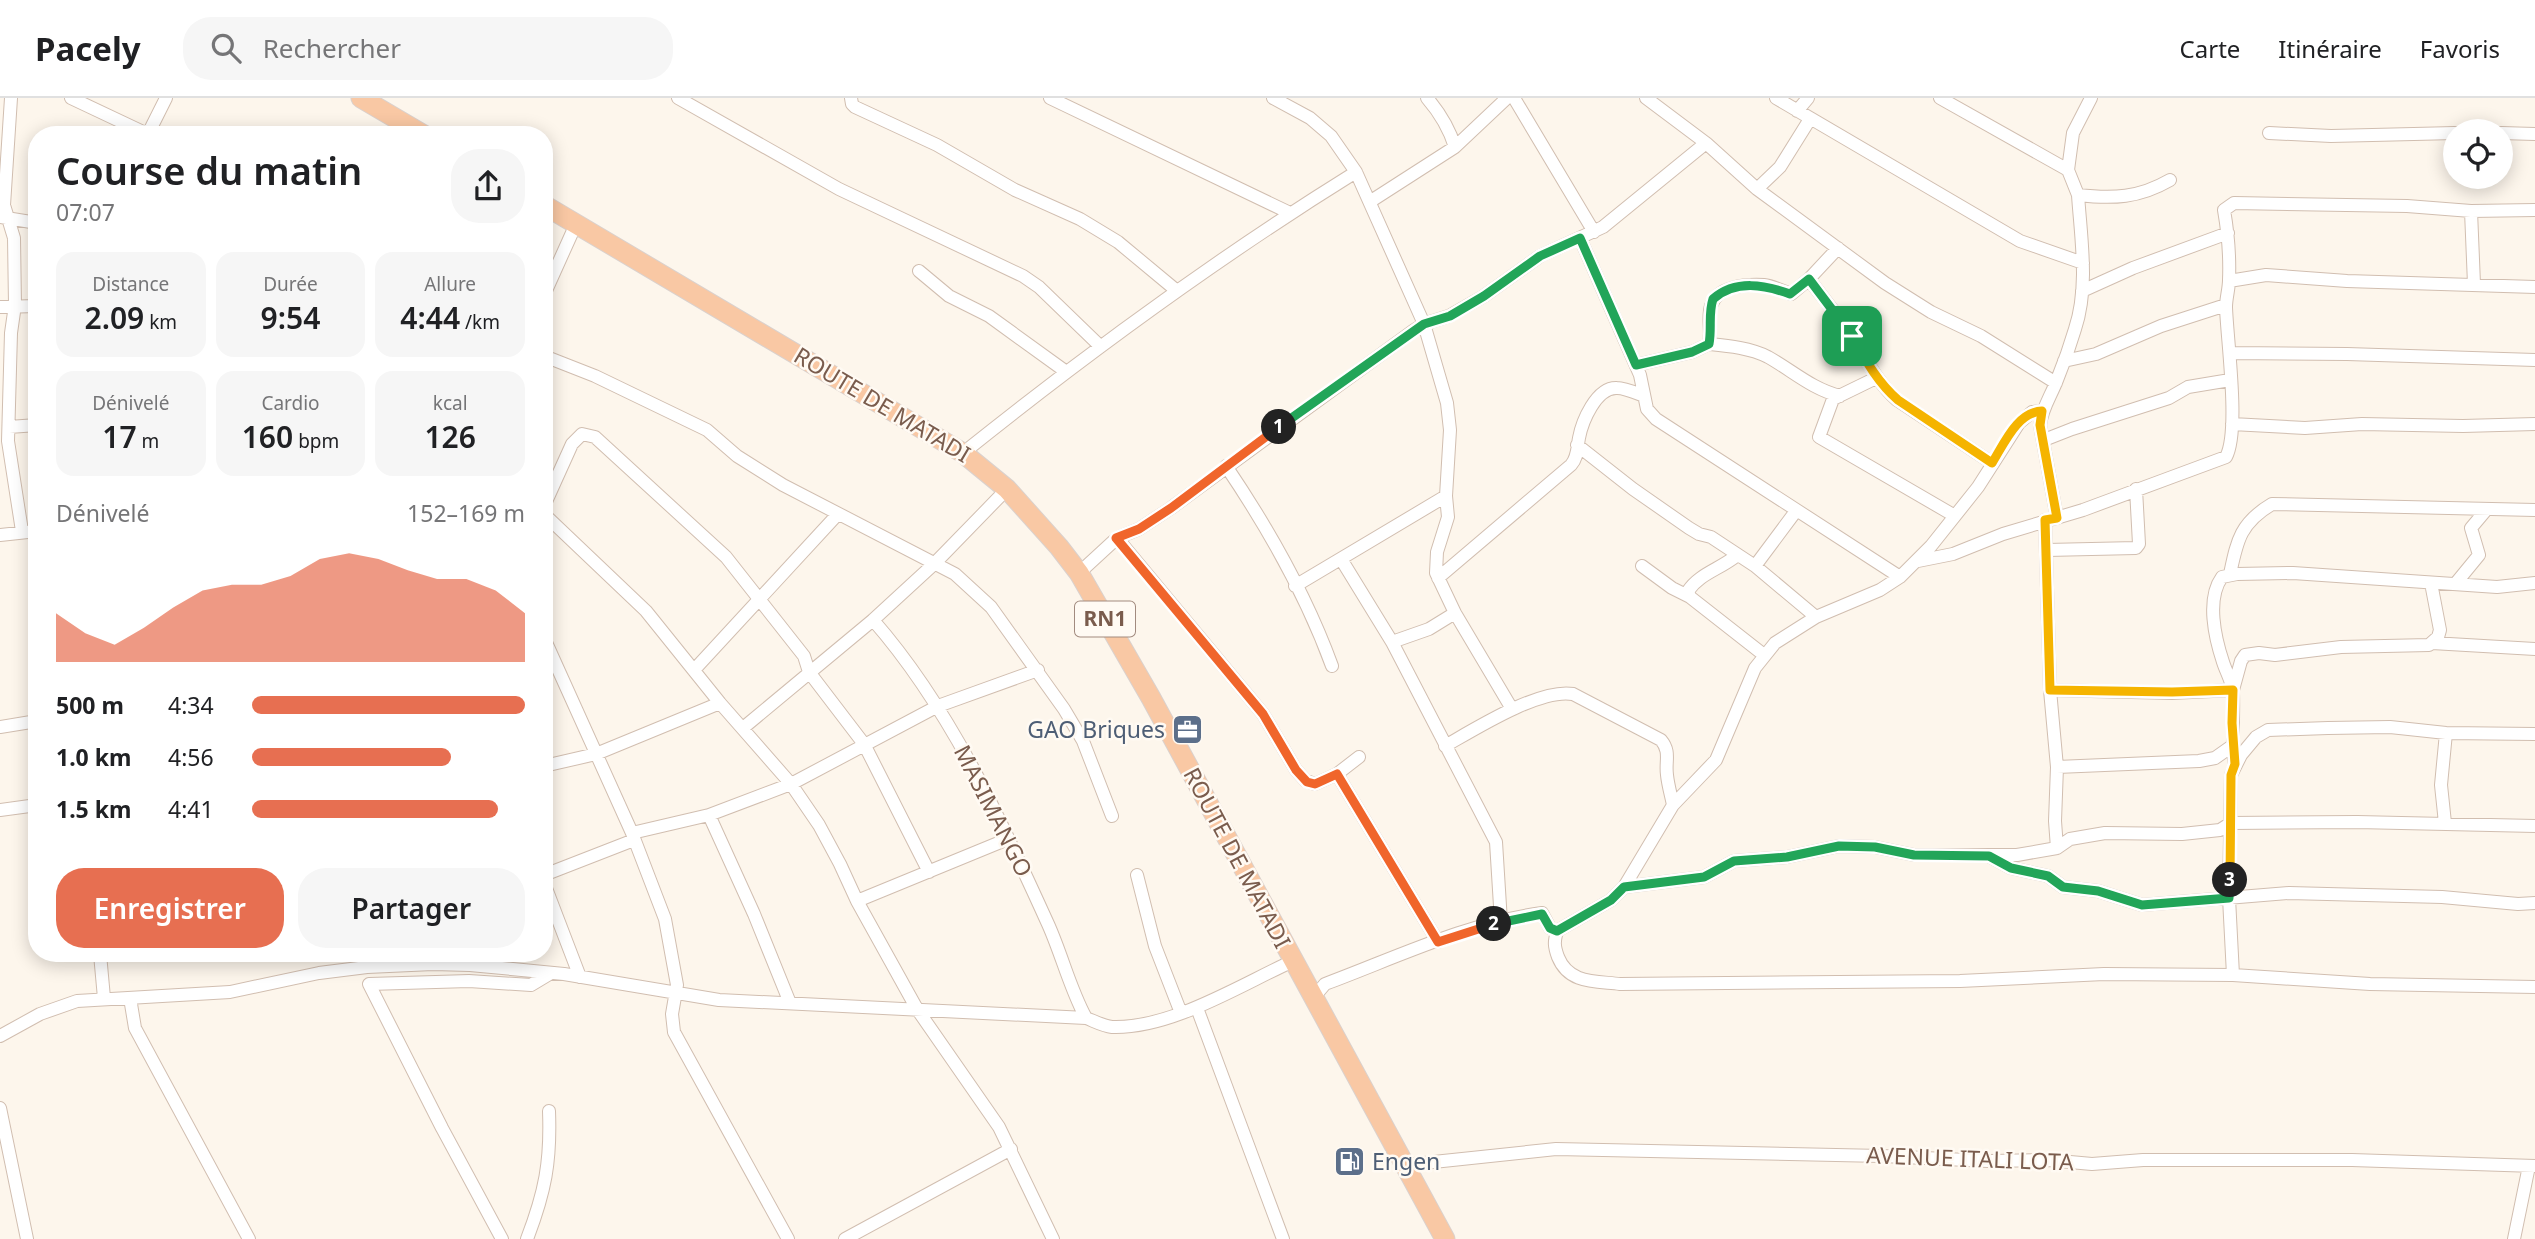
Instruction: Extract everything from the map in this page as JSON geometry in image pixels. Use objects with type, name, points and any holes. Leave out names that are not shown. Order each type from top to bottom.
[{"type":"highway","points":[[361,98],[409,126]]},
{"type":"highway","name":"ROUTE DE MATADI","points":[[553,210],[963,453],[1007,489],[1059,547],[1079,573],[1151,698],[1445,1239]]},
{"type":"street","points":[[11,98],[3,217],[14,238],[15,305],[11,333],[9,427],[4,442],[22,531]]},
{"type":"street","points":[[71,98],[130,126]]},
{"type":"street","points":[[152,126],[166,98]]},
{"type":"street","points":[[678,98],[839,190],[1023,276],[1100,346]]},
{"type":"street","points":[[851,98],[855,107],[937,145],[1015,190],[1048,203],[1118,242],[1177,291]]},
{"type":"street","points":[[1050,98],[1290,213]]},
{"type":"street","points":[[1273,98],[1310,118],[1331,136],[1356,172],[1424,324],[1449,417],[1450,454],[1446,496],[1448,517],[1437,552],[1438,578],[1455,613],[1512,709]]},
{"type":"street","points":[[1427,98],[1445,122],[1455,147]]},
{"type":"street","points":[[1371,201],[1455,147],[1507,98]]},
{"type":"street","points":[[1514,98],[1594,232]]},
{"type":"street","points":[[1646,98],[1706,144],[1758,189],[1905,296],[1981,336],[2056,383]]},
{"type":"street","points":[[1776,98],[2020,241],[2083,262]]},
{"type":"street","points":[[1797,111],[1808,98]]},
{"type":"street","points":[[1940,98],[2068,170]]},
{"type":"street","points":[[2057,848],[2057,767],[2050,690],[2047,550],[2051,519],[2044,440],[2040,425],[2042,411],[2056,383],[2077,326],[2083,262],[2078,195],[2068,170],[2073,133],[2091,98]]},
{"type":"street","points":[[1758,189],[1780,167],[1810,119]]},
{"type":"street","points":[[2269,132],[2331,136],[2443,132]]},
{"type":"street","points":[[2513,133],[2535,134]]},
{"type":"street","points":[[1079,573],[1116,538],[1139,529],[1171,508],[1424,324],[1450,316],[1484,296],[1540,256],[1594,232],[1706,144]]},
{"type":"street","points":[[963,453],[1065,371],[1290,213],[1356,172]]},
{"type":"street","points":[[2078,195],[2106,198],[2149,192],[2170,180]]},
{"type":"street","points":[[1918,561],[1954,554],[1972,545],[2226,457],[2230,450],[2232,424],[2226,305],[2229,281],[2228,233],[2224,210],[2234,203],[2407,206],[2471,211],[2535,210]]},
{"type":"street","points":[[2471,211],[2474,284]]},
{"type":"street","points":[[3,217],[28,221]]},
{"type":"street","points":[[553,275],[576,224]]},
{"type":"street","points":[[2082,290],[2228,233]]},
{"type":"street","points":[[1580,238],[1636,365],[1647,409],[1656,419],[1900,577]]},
{"type":"street","points":[[1709,344],[1709,317],[1713,299],[1717,295],[1734,287],[1766,285],[1790,294],[1809,279],[1838,248]]},
{"type":"street","points":[[919,271],[949,296],[989,316],[1065,371]]},
{"type":"street","points":[[2229,281],[2266,275],[2347,281],[2535,286]]},
{"type":"street","points":[[1809,279],[1852,336],[1876,378],[1898,400],[1992,463]]},
{"type":"street","points":[[2064,361],[2096,354],[2161,326],[2226,305]]},
{"type":"street","points":[[0,307],[28,306]]},
{"type":"street","points":[[1636,365],[1692,352],[1709,344],[1752,351],[1767,357],[1817,389],[1840,396]]},
{"type":"street","points":[[2230,353],[2535,360]]},
{"type":"street","points":[[553,360],[594,376],[707,430],[737,456],[837,515],[955,574],[991,607],[1038,670],[1083,741],[1112,816]]},
{"type":"street","points":[[1876,378],[1833,399],[1819,433],[1822,439],[1955,516]]},
{"type":"street","points":[[2044,440],[2169,398],[2188,387],[2230,380]]},
{"type":"street","points":[[1438,578],[1571,465],[1576,456],[1582,420],[1592,405],[1608,390],[1617,388],[1644,396]]},
{"type":"street","points":[[2042,411],[2032,412],[2019,423],[1978,487],[1918,561],[1900,577],[1880,590],[1816,617],[1775,643],[1764,654],[1743,692],[1716,760],[1673,805],[1624,887],[1611,900],[1557,931],[1553,945],[1568,974],[1583,980],[1620,984],[1960,981],[2104,974],[2233,975],[2370,984],[2535,986]]},
{"type":"street","points":[[2232,424],[2305,428],[2362,424],[2535,424]]},
{"type":"street","points":[[9,427],[28,426]]},
{"type":"street","points":[[553,486],[572,444],[582,434],[595,437],[726,557],[804,656],[809,672],[864,744],[929,872]]},
{"type":"street","points":[[1577,445],[1633,489],[1699,534],[1711,537],[1736,556],[1755,566],[1816,617]]},
{"type":"street","points":[[1226,466],[1263,520],[1315,621],[1332,666]]},
{"type":"street","points":[[743,729],[873,620],[935,563],[1007,489]]},
{"type":"street","points":[[2047,550],[2136,548],[2139,544],[2136,489]]},
{"type":"street","points":[[1295,586],[1446,496]]},
{"type":"street","points":[[2230,574],[2240,533],[2255,516],[2272,504],[2535,510]]},
{"type":"street","points":[[2456,583],[2479,555],[2471,528],[2487,509]]},
{"type":"street","points":[[1755,566],[1796,511]]},
{"type":"street","points":[[694,670],[837,515]]},
{"type":"street","points":[[553,523],[646,611],[720,703],[791,784],[824,835],[917,1009],[999,1127],[1053,1239]]},
{"type":"street","points":[[0,535],[28,531]]},
{"type":"street","points":[[1116,538],[1263,714],[1296,770],[1307,782],[1315,784],[1337,774],[1359,757]]},
{"type":"street","points":[[1690,597],[1688,592],[1693,583],[1736,556]]},
{"type":"street","points":[[1341,559],[1392,642],[1496,842],[1501,922]]},
{"type":"street","points":[[1643,566],[1672,588],[1690,597],[1764,654]]},
{"type":"street","points":[[2233,690],[2222,662],[2214,625],[2218,585],[2222,577],[2230,574],[2293,573],[2497,587],[2535,583]]},
{"type":"street","points":[[2431,583],[2440,630],[2432,643]]},
{"type":"street","points":[[1392,642],[1429,629],[1455,613]]},
{"type":"street","name":"MASIMANGO","points":[[873,620],[902,654],[938,706],[1008,839],[1053,935],[1086,1018]]},
{"type":"street","points":[[2235,764],[2232,746],[2233,690],[2245,655],[2275,655],[2341,647],[2424,646],[2432,643],[2535,649]]},
{"type":"street","points":[[553,658],[633,836],[665,919],[677,985],[671,1023],[674,1032],[788,1239]]},
{"type":"street","points":[[553,872],[633,836],[709,815],[791,784],[938,706],[1038,670]]},
{"type":"street","points":[[2050,690],[2233,690]]},
{"type":"street","points":[[1445,746],[1512,709],[1553,695],[1573,694],[1661,740],[1667,746],[1666,771],[1673,805]]},
{"type":"street","points":[[553,764],[596,754],[720,703]]},
{"type":"street","points":[[0,727],[28,722]]},
{"type":"street","points":[[2233,975],[2229,898],[2231,775],[2246,747],[2268,730],[2390,727],[2445,733],[2535,734]]},
{"type":"street","points":[[2445,733],[2441,785],[2445,823]]},
{"type":"street","points":[[2057,767],[2199,761],[2215,758],[2232,746]]},
{"type":"street","points":[[1337,774],[1438,942]]},
{"type":"street","points":[[0,810],[28,806]]},
{"type":"street","points":[[709,815],[754,914],[790,1003]]},
{"type":"street","points":[[1624,887],[1704,877],[1734,861],[1787,857],[1839,846],[1875,847],[1914,855],[1989,856],[2032,854],[2057,848],[2070,839],[2105,833],[2182,834],[2220,830],[2231,823],[2445,823],[2535,826]]},
{"type":"street","points":[[857,901],[1008,839]]},
{"type":"street","points":[[1989,856],[2011,868],[2048,876],[2063,887],[2098,891],[2142,905],[2289,893],[2442,897],[2535,903]]},
{"type":"street","points":[[1137,875],[1155,946],[1181,1013]]},
{"type":"street","points":[[553,906],[580,977]]},
{"type":"street","points":[[1314,997],[1325,984],[1501,922],[1542,914],[1550,928],[1557,931]]},
{"type":"street","points":[[0,1037],[60,1005],[104,998],[230,992],[319,973],[367,967],[433,964],[551,973],[719,1000],[1086,1018],[1110,1027],[1154,1021],[1197,1008],[1293,961]]},
{"type":"street","points":[[101,962],[104,998]]},
{"type":"street","points":[[502,1239],[369,984],[469,981],[531,985],[551,973]]},
{"type":"street","points":[[130,998],[135,1028],[249,1239]]},
{"type":"street","points":[[1197,1008],[1283,1239]]},
{"type":"street","points":[[0,1108],[27,1239]]},
{"type":"street","points":[[527,1239],[544,1191],[551,1151],[549,1111]]},
{"type":"street","points":[[845,1239],[1011,1149]]},
{"type":"street","name":"AVENUE ITALI LOTA","points":[[1405,1165],[1556,1149],[1988,1161],[2048,1160],[2092,1164],[2143,1160],[2352,1160],[2532,1166]]},
{"type":"street","points":[[2514,1239],[2532,1166]]},
{"type":"place","name":"GAO Briques","points":[[1188,730]]},
{"type":"place","name":"Engen","points":[[1349,1162]]},
{"type":"route","points":[[1580,238],[1636,365],[1692,352],[1709,344],[1709,317],[1713,299],[1734,287],[1766,285],[1790,294],[1809,279],[1852,336],[1876,378],[1887,391],[1992,463],[2019,423],[2032,412],[2042,411],[2040,425],[2057,518],[2045,520],[2050,690],[2233,690],[2232,746],[2235,764],[2231,775],[2229,898],[2142,905],[2098,891],[2063,887],[2048,876],[2011,868],[1989,856],[1914,855],[1875,847],[1839,846],[1787,857],[1734,861],[1704,877],[1624,887],[1611,900],[1557,931],[1550,928],[1542,914],[1523,916],[1438,942],[1337,774],[1315,784],[1307,782],[1296,770],[1263,714],[1116,538],[1139,529],[1171,508],[1413,331],[1424,324],[1450,316],[1484,296],[1540,256],[1580,238]]}]
